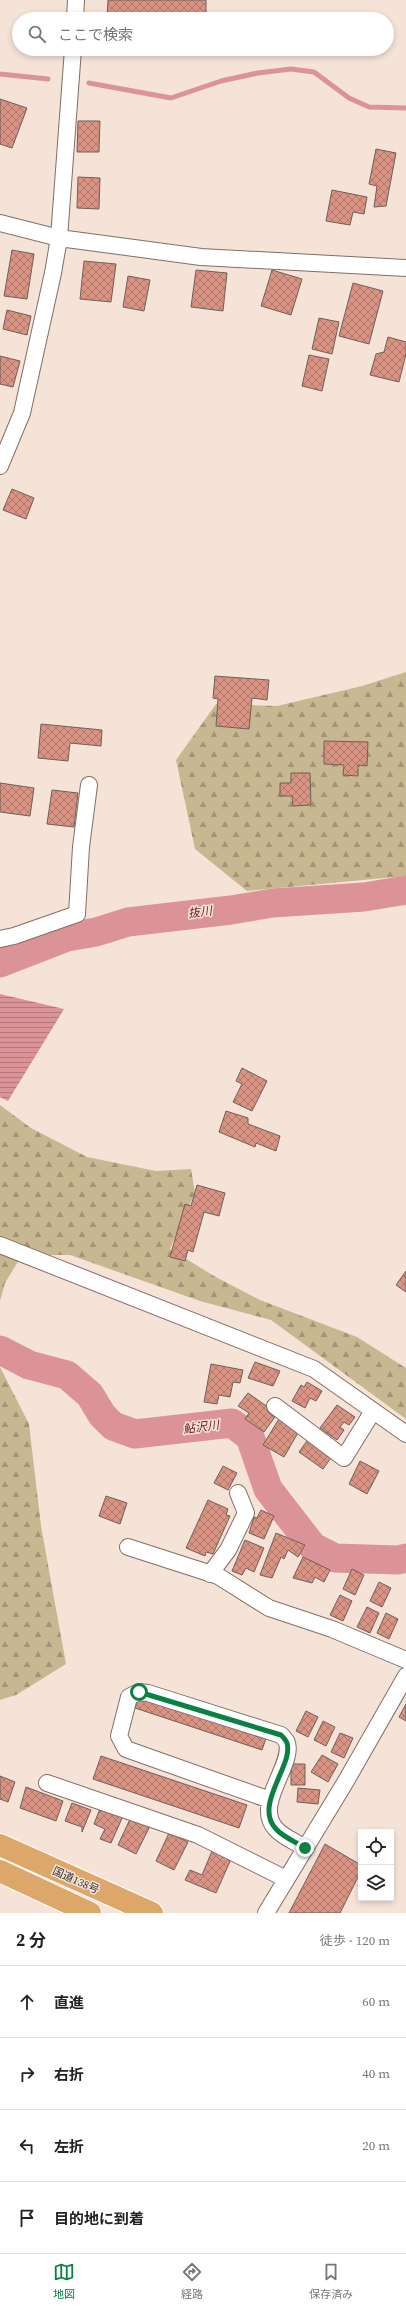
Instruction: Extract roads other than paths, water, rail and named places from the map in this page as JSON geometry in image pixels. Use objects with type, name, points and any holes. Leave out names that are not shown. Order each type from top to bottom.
[{"type":"highway","name":"国道138号","points":[[0,1845],[152,1913]]},
{"type":"highway","points":[[0,1871],[90,1913]]},
{"type":"street","points":[[75,12],[76,0]]},
{"type":"street","points":[[0,466],[13,439],[22,413],[53,273],[59,238],[72,56]]},
{"type":"street","points":[[0,223],[59,238],[201,257],[406,268]]},
{"type":"street","points":[[0,939],[14,936],[77,914],[81,847],[90,785]]},
{"type":"street","points":[[0,1245],[314,1369],[406,1434]]},
{"type":"street","points":[[275,1406],[344,1458],[373,1411]]},
{"type":"street","points":[[210,1574],[228,1550],[246,1513],[238,1493]]},
{"type":"street","points":[[128,1547],[210,1574],[269,1608],[332,1629],[406,1660]]},
{"type":"street","points":[[266,1913],[406,1676]]},
{"type":"street","points":[[270,1800],[126,1749],[120,1736],[129,1696],[139,1692],[148,1693],[281,1735],[287,1743],[287,1754],[270,1800],[270,1816],[275,1829],[305,1848]]},
{"type":"street","points":[[47,1782],[198,1835],[286,1879]]},
{"type":"waterway","points":[[89,83],[171,98],[221,81],[258,73],[291,69],[314,72],[349,98],[369,107],[406,108]]},
{"type":"waterway","points":[[0,74],[48,79]]},
{"type":"waterway","name":"抜川","points":[[0,963],[67,937],[96,932],[128,922],[231,910],[273,903],[364,897],[406,890]]},
{"type":"waterway","name":"鮎沢川","points":[[0,1350],[29,1365],[67,1375],[90,1395],[102,1415],[113,1426],[135,1434],[232,1423],[250,1437],[268,1489],[313,1547],[335,1558],[398,1560],[406,1558]]}]
